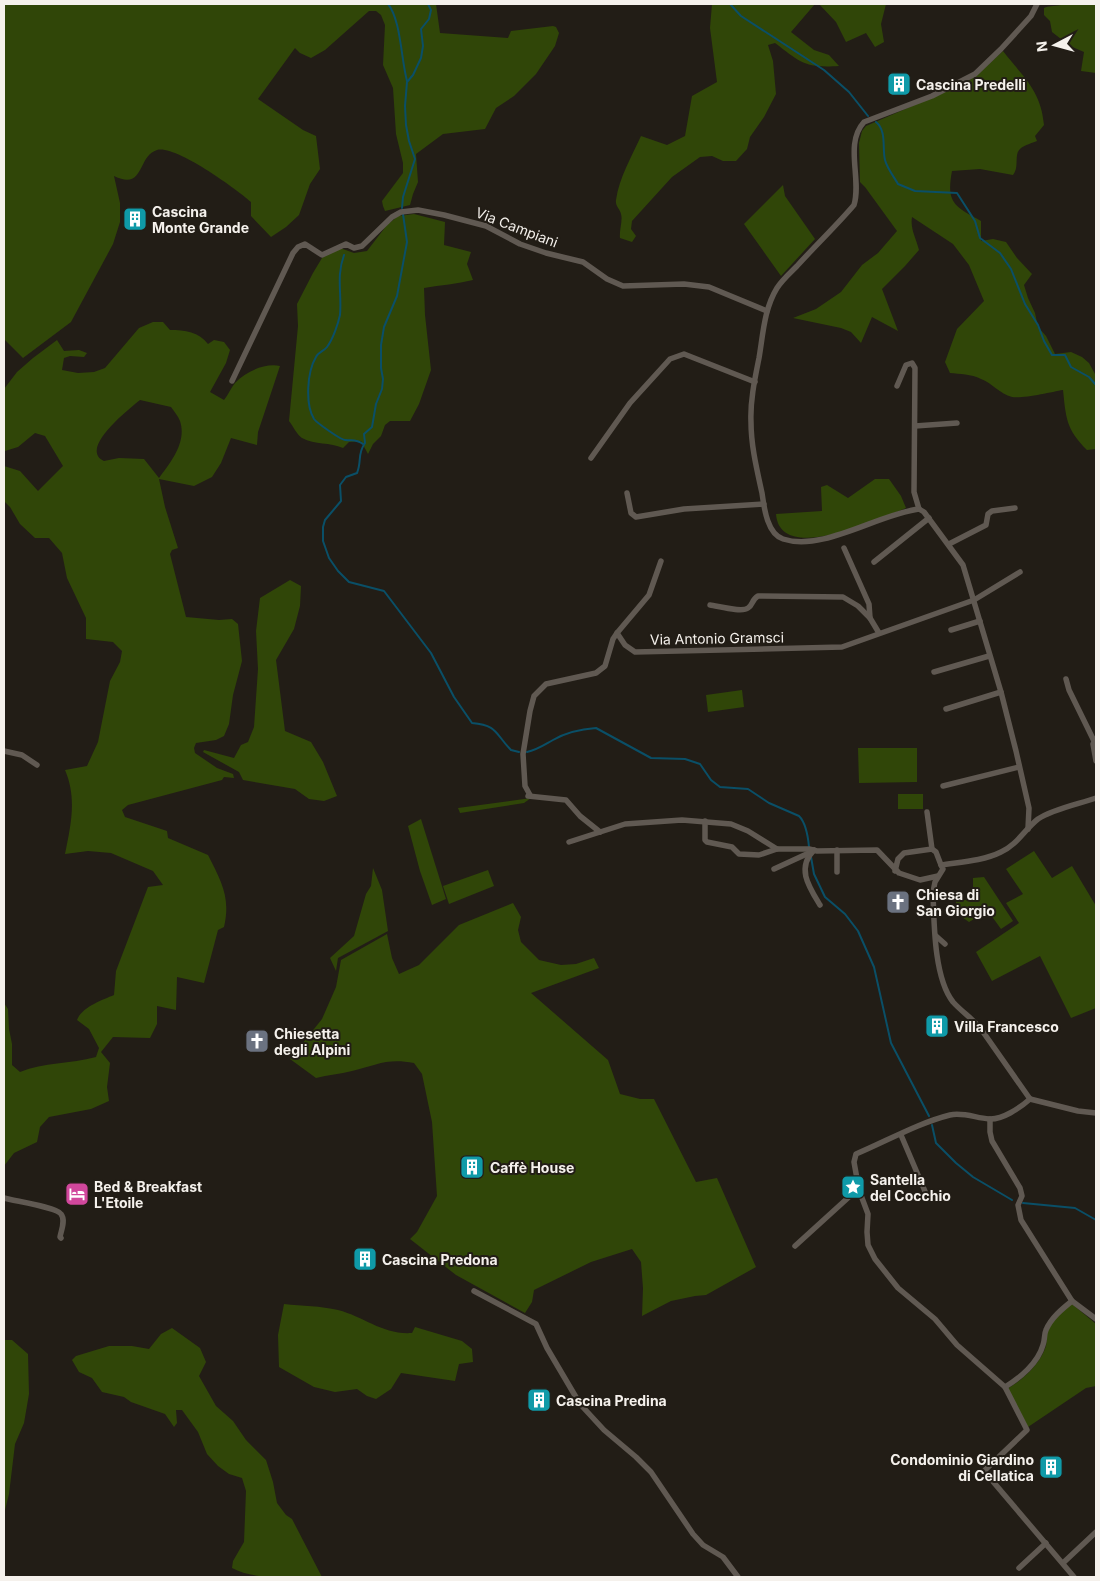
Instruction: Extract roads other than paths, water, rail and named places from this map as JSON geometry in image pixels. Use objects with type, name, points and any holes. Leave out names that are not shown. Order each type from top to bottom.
[{"type":"street","points":[[1028,830],[1029,808],[1001,692],[963,565],[949,544],[924,512],[918,509],[904,511],[839,535],[796,541],[781,539],[772,530],[767,518],[750,421],[767,311],[777,287],[854,205],[856,193],[854,152],[856,134],[860,127],[864,122],[932,96],[975,74],[1031,16],[1037,4]]},
{"type":"street","name":"Via Campiani","points":[[232,381],[298,247],[305,244],[322,255],[346,244],[356,248],[362,246],[392,217],[410,210],[444,215],[486,226],[520,244],[546,253],[583,262],[607,279],[623,286],[684,284],[710,287],[767,311]]},
{"type":"street","points":[[591,458],[621,414],[670,360],[684,354],[755,382]]},
{"type":"street","points":[[896,386],[906,365],[912,363],[915,366],[914,492],[918,509]]},
{"type":"street","points":[[915,426],[957,423]]},
{"type":"street","points":[[627,493],[631,513],[636,517],[684,509],[764,504]]},
{"type":"street","points":[[949,544],[986,525],[988,514],[992,511],[1015,508]]},
{"type":"street","points":[[874,562],[929,518]]},
{"type":"street","name":"Via Antonio Gramsci","points":[[844,548],[869,604],[870,618]]},
{"type":"street","points":[[600,832],[580,816],[566,800],[529,795],[525,786],[523,754],[530,711],[534,696],[546,684],[596,673],[605,666],[613,639],[649,595],[661,561]]},
{"type":"street","name":"Via Antonio Gramsci","points":[[617,633],[625,645],[635,652],[842,647],[974,600],[1020,572]]},
{"type":"street","name":"Via Antonio Gramsci","points":[[710,605],[744,610],[749,608],[754,598],[758,596],[843,597],[858,606],[870,618],[879,633]]},
{"type":"street","points":[[951,630],[980,621]]},
{"type":"street","points":[[934,672],[989,656]]},
{"type":"street","points":[[1064,679],[1095,740],[1093,744],[1096,761]]},
{"type":"street","points":[[946,709],[1001,692]]},
{"type":"street","points":[[4,751],[22,755],[37,766]]},
{"type":"street","points":[[943,786],[1019,767]]},
{"type":"street","points":[[942,867],[988,858],[1004,851],[1019,840],[1039,819],[1096,798]]},
{"type":"street","points":[[1029,808],[1039,819]]},
{"type":"street","points":[[927,812],[934,850],[942,867],[933,892],[938,964],[946,990],[954,1002],[981,1029],[1030,1099],[1078,1111],[1096,1113]]},
{"type":"street","points":[[569,842],[625,824],[682,820],[731,824],[748,831],[777,849]]},
{"type":"street","points":[[704,821],[705,840],[707,842],[732,847],[739,854],[759,855],[777,849],[812,852],[877,850],[895,871],[920,880],[938,876]]},
{"type":"street","points":[[837,850],[838,872]]},
{"type":"street","points":[[895,871],[898,859],[904,853],[934,850]]},
{"type":"street","points":[[774,869],[812,852]]},
{"type":"street","points":[[812,852],[810,857],[804,862],[807,883],[820,906]]},
{"type":"street","points":[[936,936],[945,944]]},
{"type":"street","points":[[1030,1099],[1016,1111],[990,1119],[976,1116],[952,1115],[924,1124],[856,1154],[854,1162],[859,1190],[868,1214],[868,1245],[875,1259],[898,1288],[934,1319],[957,1345],[1004,1387],[1027,1430],[1010,1445],[1009,1449],[981,1470],[1074,1577]]},
{"type":"street","points":[[990,1119],[992,1141],[1020,1188],[1022,1196],[1018,1204],[1021,1220],[1072,1301],[1096,1319]]},
{"type":"street","points":[[901,1135],[927,1196]]},
{"type":"street","points":[[794,1246],[859,1190]]},
{"type":"street","points":[[4,1198],[47,1207],[62,1214],[61,1238]]},
{"type":"street","points":[[474,1291],[536,1324],[547,1348],[580,1404],[604,1430],[651,1472],[693,1534],[703,1545],[723,1557],[738,1577]]},
{"type":"street","points":[[1004,1387],[1015,1381],[1033,1364],[1043,1346],[1046,1330],[1058,1313],[1072,1301]]},
{"type":"street","points":[[1063,1563],[1096,1532]]},
{"type":"street","points":[[1019,1568],[1046,1543]]},
{"type":"waterway","points":[[388,4],[396,20],[407,81]]},
{"type":"waterway","points":[[402,208],[403,197],[415,159],[406,125],[407,82],[413,75],[421,58],[423,46],[421,29],[429,19],[431,10],[428,4]]},
{"type":"waterway","points":[[730,4],[741,16],[824,70],[849,92],[868,116]]},
{"type":"waterway","points":[[876,122],[882,130],[886,163],[898,184],[915,191],[957,193],[975,221],[980,238],[1000,253],[1011,269],[1025,304],[1038,325],[1052,355],[1065,355],[1071,367],[1089,377],[1096,385]]},
{"type":"waterway","points":[[403,214],[407,242],[397,296],[384,327],[381,345],[382,389],[376,404],[372,427],[364,434],[365,443],[361,451],[357,473],[346,477],[340,485],[341,501],[325,520],[323,541],[329,558],[349,582],[384,591],[431,653],[454,697],[472,723],[492,728],[511,750],[519,752]]},
{"type":"waterway","points":[[344,255],[340,271],[339,319],[329,344],[317,355],[313,363],[309,379],[308,397],[311,413],[316,421],[345,440],[363,444]]},
{"type":"waterway","points":[[527,752],[568,733],[596,728],[651,758],[685,759],[700,764],[711,780],[720,787],[748,789],[769,803],[799,816],[805,826],[809,847]]},
{"type":"waterway","points":[[811,857],[814,874],[825,897],[845,914],[858,931],[874,967],[891,1043],[929,1116]]},
{"type":"waterway","points":[[932,1125],[936,1143],[956,1163],[973,1177],[1012,1200]]},
{"type":"waterway","points":[[1023,1203],[1075,1208],[1096,1220]]},
{"type":"place","name":"Cascina Predelli","points":[[899,84]]},
{"type":"place","name":"Cascina Monte Grande","points":[[135,219]]},
{"type":"place","name":"Chiesa di San Giorgio","points":[[898,902]]},
{"type":"place","name":"Villa Francesco","points":[[937,1026]]},
{"type":"place","name":"Chiesetta degli Alpini","points":[[257,1041]]},
{"type":"place","name":"Caffè House","points":[[472,1167]]},
{"type":"place","name":"Santella del Cocchio","points":[[853,1187]]},
{"type":"place","name":"Bed & Breakfast L'Etoile","points":[[77,1194]]},
{"type":"place","name":"Cascina Predona","points":[[365,1259]]},
{"type":"place","name":"Cascina Predina","points":[[539,1400]]},
{"type":"place","name":"Condominio Giardino di Cellatica","points":[[1051,1467]]}]
